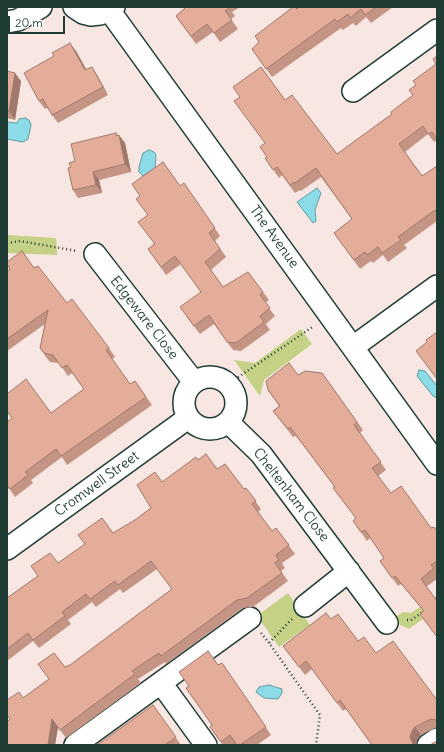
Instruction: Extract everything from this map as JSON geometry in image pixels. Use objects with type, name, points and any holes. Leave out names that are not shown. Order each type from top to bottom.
[{"type":"street","points":[[7,22],[18,20],[41,7]]},
{"type":"street","points":[[74,7],[83,13],[91,15],[100,14],[112,9]]},
{"type":"street","name":"The Avenue","points":[[112,9],[437,464]]},
{"type":"street","points":[[352,91],[437,30]]},
{"type":"street","name":"Edgeware Close","points":[[95,254],[194,382]]},
{"type":"street","points":[[353,346],[437,286]]},
{"type":"street","points":[[207,376],[215,377],[228,384],[233,390],[236,407],[228,422],[215,429],[207,429],[200,427],[188,418],[185,411],[184,399],[188,388],[194,382],[207,376]]},
{"type":"street","name":"Cromwell Street","points":[[7,549],[188,418]]},
{"type":"street","name":"Cheltenham Close","points":[[228,422],[261,454],[387,623]]},
{"type":"street","points":[[305,606],[349,571]]},
{"type":"street","points":[[75,745],[250,618]]},
{"type":"street","points":[[160,683],[206,745]]},
{"type":"street","points":[[428,745],[437,739]]},
{"type":"path","points":[[7,243],[20,241],[95,254]]},
{"type":"path","points":[[228,384],[330,314]]},
{"type":"path","points":[[305,606],[269,643],[320,715],[316,745]]},
{"type":"green space","points":[[7,235],[56,238],[57,255],[7,253]]},
{"type":"green space","points":[[301,329],[312,344],[264,380],[260,396],[234,360],[255,363]]},
{"type":"green space","points":[[288,593],[310,625],[279,647],[257,616]]},
{"type":"green space","points":[[437,595],[437,609],[409,629],[400,625],[395,617],[403,612],[411,613]]},
{"type":"water","points":[[25,118],[29,120],[31,125],[28,139],[23,142],[7,139],[7,122],[17,123],[19,119]]},
{"type":"water","points":[[149,150],[154,152],[156,155],[155,168],[143,176],[139,172],[139,167],[143,153]]},
{"type":"water","points":[[317,188],[321,193],[315,210],[316,221],[313,223],[297,202]]},
{"type":"water","points":[[419,370],[425,371],[437,386],[437,398],[433,396],[417,376]]},
{"type":"water","points":[[269,685],[282,689],[282,693],[278,699],[264,698],[256,692],[259,687]]},
{"type":"building","points":[[185,7],[228,7],[229,8],[225,11],[232,20],[214,33],[207,24],[191,36],[176,16]]},
{"type":"building","points":[[293,7],[297,9],[299,7],[376,7],[365,15],[361,9],[350,18],[348,14],[337,22],[335,19],[266,69],[252,49],[259,42],[255,36]]},
{"type":"building","points":[[70,43],[85,70],[92,67],[103,87],[52,115],[43,99],[39,101],[24,73],[54,56],[52,53]]},
{"type":"building","points":[[437,56],[437,139],[432,132],[428,134],[423,126],[399,144],[422,176],[437,166],[437,212],[436,213],[435,210],[398,237],[401,240],[382,253],[378,247],[367,255],[365,252],[354,260],[334,233],[352,219],[316,168],[290,185],[277,167],[273,170],[260,147],[265,143],[234,101],[240,97],[233,87],[261,67],[285,100],[292,95],[337,154],[392,114],[391,112],[413,95],[409,90],[416,85],[413,81],[436,64],[433,59]]},
{"type":"building","points":[[7,71],[15,73],[9,111],[7,111]]},
{"type":"building","points":[[116,133],[116,136],[119,135],[125,164],[93,172],[96,185],[73,190],[68,168],[71,167],[69,163],[75,161],[71,144]]},
{"type":"building","points":[[163,162],[180,186],[184,183],[215,228],[209,233],[220,249],[205,262],[223,287],[248,272],[263,292],[260,295],[270,308],[260,316],[264,322],[236,343],[227,342],[209,315],[194,326],[180,307],[201,292],[175,256],[161,267],[148,249],[155,244],[138,222],[148,215],[136,199],[140,196],[132,184]]},
{"type":"building","points":[[22,251],[34,268],[38,266],[67,303],[72,299],[109,348],[106,350],[130,384],[135,381],[146,397],[61,456],[56,449],[25,472],[28,475],[10,489],[7,485],[7,422],[12,418],[7,411],[7,394],[26,379],[51,413],[84,389],[67,365],[62,368],[53,355],[44,353],[40,348],[48,310],[7,339],[7,271],[10,269],[7,262]]},
{"type":"building","points":[[437,332],[437,379],[416,351],[427,342],[426,340]]},
{"type":"building","points":[[289,363],[298,375],[305,371],[322,373],[357,422],[354,425],[381,462],[372,468],[391,493],[401,486],[431,528],[434,527],[437,531],[437,561],[431,565],[434,568],[421,579],[437,601],[437,637],[420,614],[424,611],[395,576],[392,578],[380,561],[384,558],[365,530],[361,532],[353,521],[356,518],[333,488],[335,487],[290,427],[288,429],[273,411],[280,406],[268,390],[266,381]]},
{"type":"building","points":[[206,454],[217,469],[225,464],[244,489],[246,488],[256,501],[252,504],[272,531],[276,528],[289,545],[276,555],[279,560],[275,563],[282,573],[247,598],[237,600],[161,656],[159,653],[132,671],[135,674],[60,730],[52,719],[48,745],[7,745],[7,722],[10,719],[7,715],[7,700],[19,692],[23,698],[49,679],[38,664],[54,653],[65,667],[70,665],[172,589],[151,561],[118,585],[115,581],[90,599],[86,594],[62,612],[65,616],[33,640],[28,633],[7,649],[7,598],[38,576],[31,566],[50,553],[58,563],[85,544],[78,535],[102,518],[113,533],[135,520],[151,508],[137,485],[155,472],[162,482],[196,457],[198,460]]},
{"type":"building","points":[[326,613],[331,619],[338,614],[358,641],[364,637],[376,653],[393,641],[437,700],[437,720],[431,719],[415,727],[410,737],[414,745],[372,745],[340,700],[337,703],[306,661],[299,667],[283,646]]},
{"type":"building","points":[[208,651],[218,665],[222,663],[266,727],[240,745],[237,745],[230,735],[221,742],[210,727],[212,725],[186,688],[189,686],[179,672]]},
{"type":"building","points":[[153,705],[176,737],[165,745],[97,745]]},
{"type":"building","points":[[437,741],[437,745],[430,745]]}]
